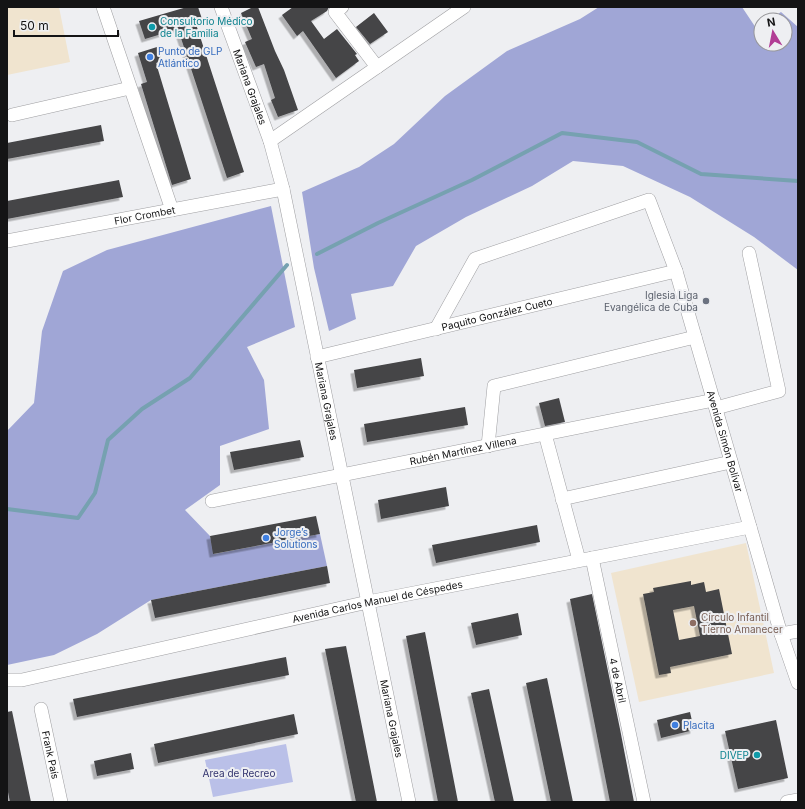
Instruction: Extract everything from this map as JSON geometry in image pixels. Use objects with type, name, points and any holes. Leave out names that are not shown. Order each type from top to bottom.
[{"type":"street","points":[[104,7],[172,210]]},
{"type":"street","name":"Mariana Grajales","points":[[221,7],[270,141],[283,189],[409,802]]},
{"type":"street","points":[[342,7],[335,12],[377,67]]},
{"type":"street","points":[[270,141],[464,7]]},
{"type":"street","points":[[12,114],[130,88]]},
{"type":"street","name":"Flor Crombet","points":[[7,241],[283,189]]},
{"type":"street","name":"Avenida Simón Bolívar","points":[[436,329],[475,259],[649,200],[676,271],[781,634],[798,683]]},
{"type":"street","name":"Rubén Martínez Villena","points":[[212,501],[545,434],[715,404],[779,391],[749,253]]},
{"type":"street","name":"Paquito González Cueto","points":[[317,357],[676,271]]},
{"type":"street","points":[[488,446],[494,386],[695,337]]},
{"type":"street","points":[[545,434],[579,560]]},
{"type":"street","points":[[562,499],[731,462]]},
{"type":"street","name":"Avenida Carlos Manuel de Céspedes","points":[[7,680],[22,680],[368,602],[750,527]]},
{"type":"street","name":"4 de Abril","points":[[592,558],[644,802]]},
{"type":"street","points":[[781,634],[798,631]]},
{"type":"street","name":"Frank País","points":[[40,709],[61,802]]},
{"type":"street","points":[[787,802],[798,800]]},
{"type":"shaded area","points":[[7,7],[59,7],[70,62],[7,75]]},
{"type":"shaded area","points":[[599,7],[742,7],[753,24],[753,52],[793,52],[793,23],[798,27],[798,270],[754,237],[690,197],[623,166],[573,161],[532,186],[466,217],[416,246],[393,286],[351,294],[356,319],[329,331],[314,268],[302,192],[359,167],[394,144],[445,96],[507,51],[580,19]]},
{"type":"shaded area","points":[[271,206],[295,327],[247,347],[264,380],[269,429],[220,446],[220,485],[185,510],[210,536],[214,554],[320,534],[327,566],[151,600],[97,634],[54,655],[7,665],[7,431],[34,403],[42,331],[63,271],[107,250]]},
{"type":"shaded area","name":"Círculo Infantil Tierno Amanecer","points":[[746,543],[774,673],[639,702],[611,573]]},
{"type":"green space","name":"Area de Recreo","points":[[286,744],[293,782],[213,797],[205,760]]},
{"type":"building","points":[[187,7],[198,7],[202,19],[195,21],[244,172],[227,178],[178,29],[145,39],[139,21]]},
{"type":"building","points":[[253,7],[258,7],[284,70],[298,110],[278,117],[271,100],[275,98],[264,64],[256,67],[245,42],[252,39],[241,13]]},
{"type":"building","points":[[293,7],[329,7],[327,11],[311,21],[324,39],[337,29],[357,54],[355,55],[359,61],[336,78],[303,31],[297,36],[282,15]]},
{"type":"building","points":[[374,13],[388,32],[370,44],[356,27]]},
{"type":"building","points":[[157,47],[162,61],[156,63],[191,179],[172,185],[141,84],[147,82],[138,53]]},
{"type":"building","points":[[101,125],[104,141],[7,159],[7,143]]},
{"type":"building","points":[[119,180],[123,197],[7,219],[7,201]]},
{"type":"building","points":[[421,358],[424,376],[357,388],[354,370]]},
{"type":"building","points":[[559,398],[565,422],[545,426],[539,403]]},
{"type":"building","points":[[465,407],[468,425],[367,442],[364,424]]},
{"type":"building","points":[[300,440],[304,457],[234,470],[230,452]]},
{"type":"building","points":[[446,487],[449,506],[381,519],[378,500]]},
{"type":"building","points":[[316,516],[320,534],[213,554],[210,536]]},
{"type":"building","points":[[537,525],[540,542],[436,563],[432,545]]},
{"type":"building","points":[[327,566],[330,583],[155,618],[151,600]]},
{"type":"building","points":[[691,581],[691,585],[704,582],[706,592],[719,589],[732,654],[670,667],[671,673],[659,675],[643,594],[654,592],[653,588]],"holes":[[[694,606],[700,636],[679,640],[673,610]]]},
{"type":"building","points":[[592,594],[634,802],[610,802],[570,599]]},
{"type":"building","points":[[518,613],[522,635],[476,645],[471,623]]},
{"type":"building","points":[[425,632],[458,802],[438,802],[406,636]]},
{"type":"building","points":[[346,646],[377,802],[356,802],[325,649]]},
{"type":"building","points":[[286,657],[289,675],[77,717],[73,699]]},
{"type":"building","points":[[547,678],[573,802],[551,802],[526,683]]},
{"type":"building","points":[[489,689],[514,802],[495,802],[471,693]]},
{"type":"building","points":[[12,711],[31,802],[10,802],[7,787],[7,712]]},
{"type":"building","name":"Placita","points":[[690,712],[694,730],[661,738],[657,720]]},
{"type":"building","points":[[294,714],[298,734],[158,763],[154,744]]},
{"type":"building","name":"DIVEP","points":[[776,720],[788,778],[738,789],[725,731]]},
{"type":"building","points":[[131,753],[134,769],[97,776],[94,761]]},
{"type":"waterway","points":[[317,254],[378,223],[472,180],[562,133],[637,142],[701,174],[798,181]]},
{"type":"waterway","points":[[7,509],[78,518],[95,493],[108,440],[142,409],[190,378],[287,265]]},
{"type":"place","name":"Consultorio Médico de la Familia","points":[[152,27]]},
{"type":"place","name":"Punto de GLP Atlántico","points":[[150,57]]},
{"type":"place","name":"Iglesia Liga Evangélica de Cuba","points":[[706,301]]},
{"type":"place","name":"Jorge’s Solutions","points":[[266,538]]},
{"type":"place","name":"Círculo Infantil Tierno Amanecer","points":[[693,623]]},
{"type":"place","name":"Placita","points":[[675,725]]},
{"type":"place","name":"DIVEP","points":[[757,755]]}]
